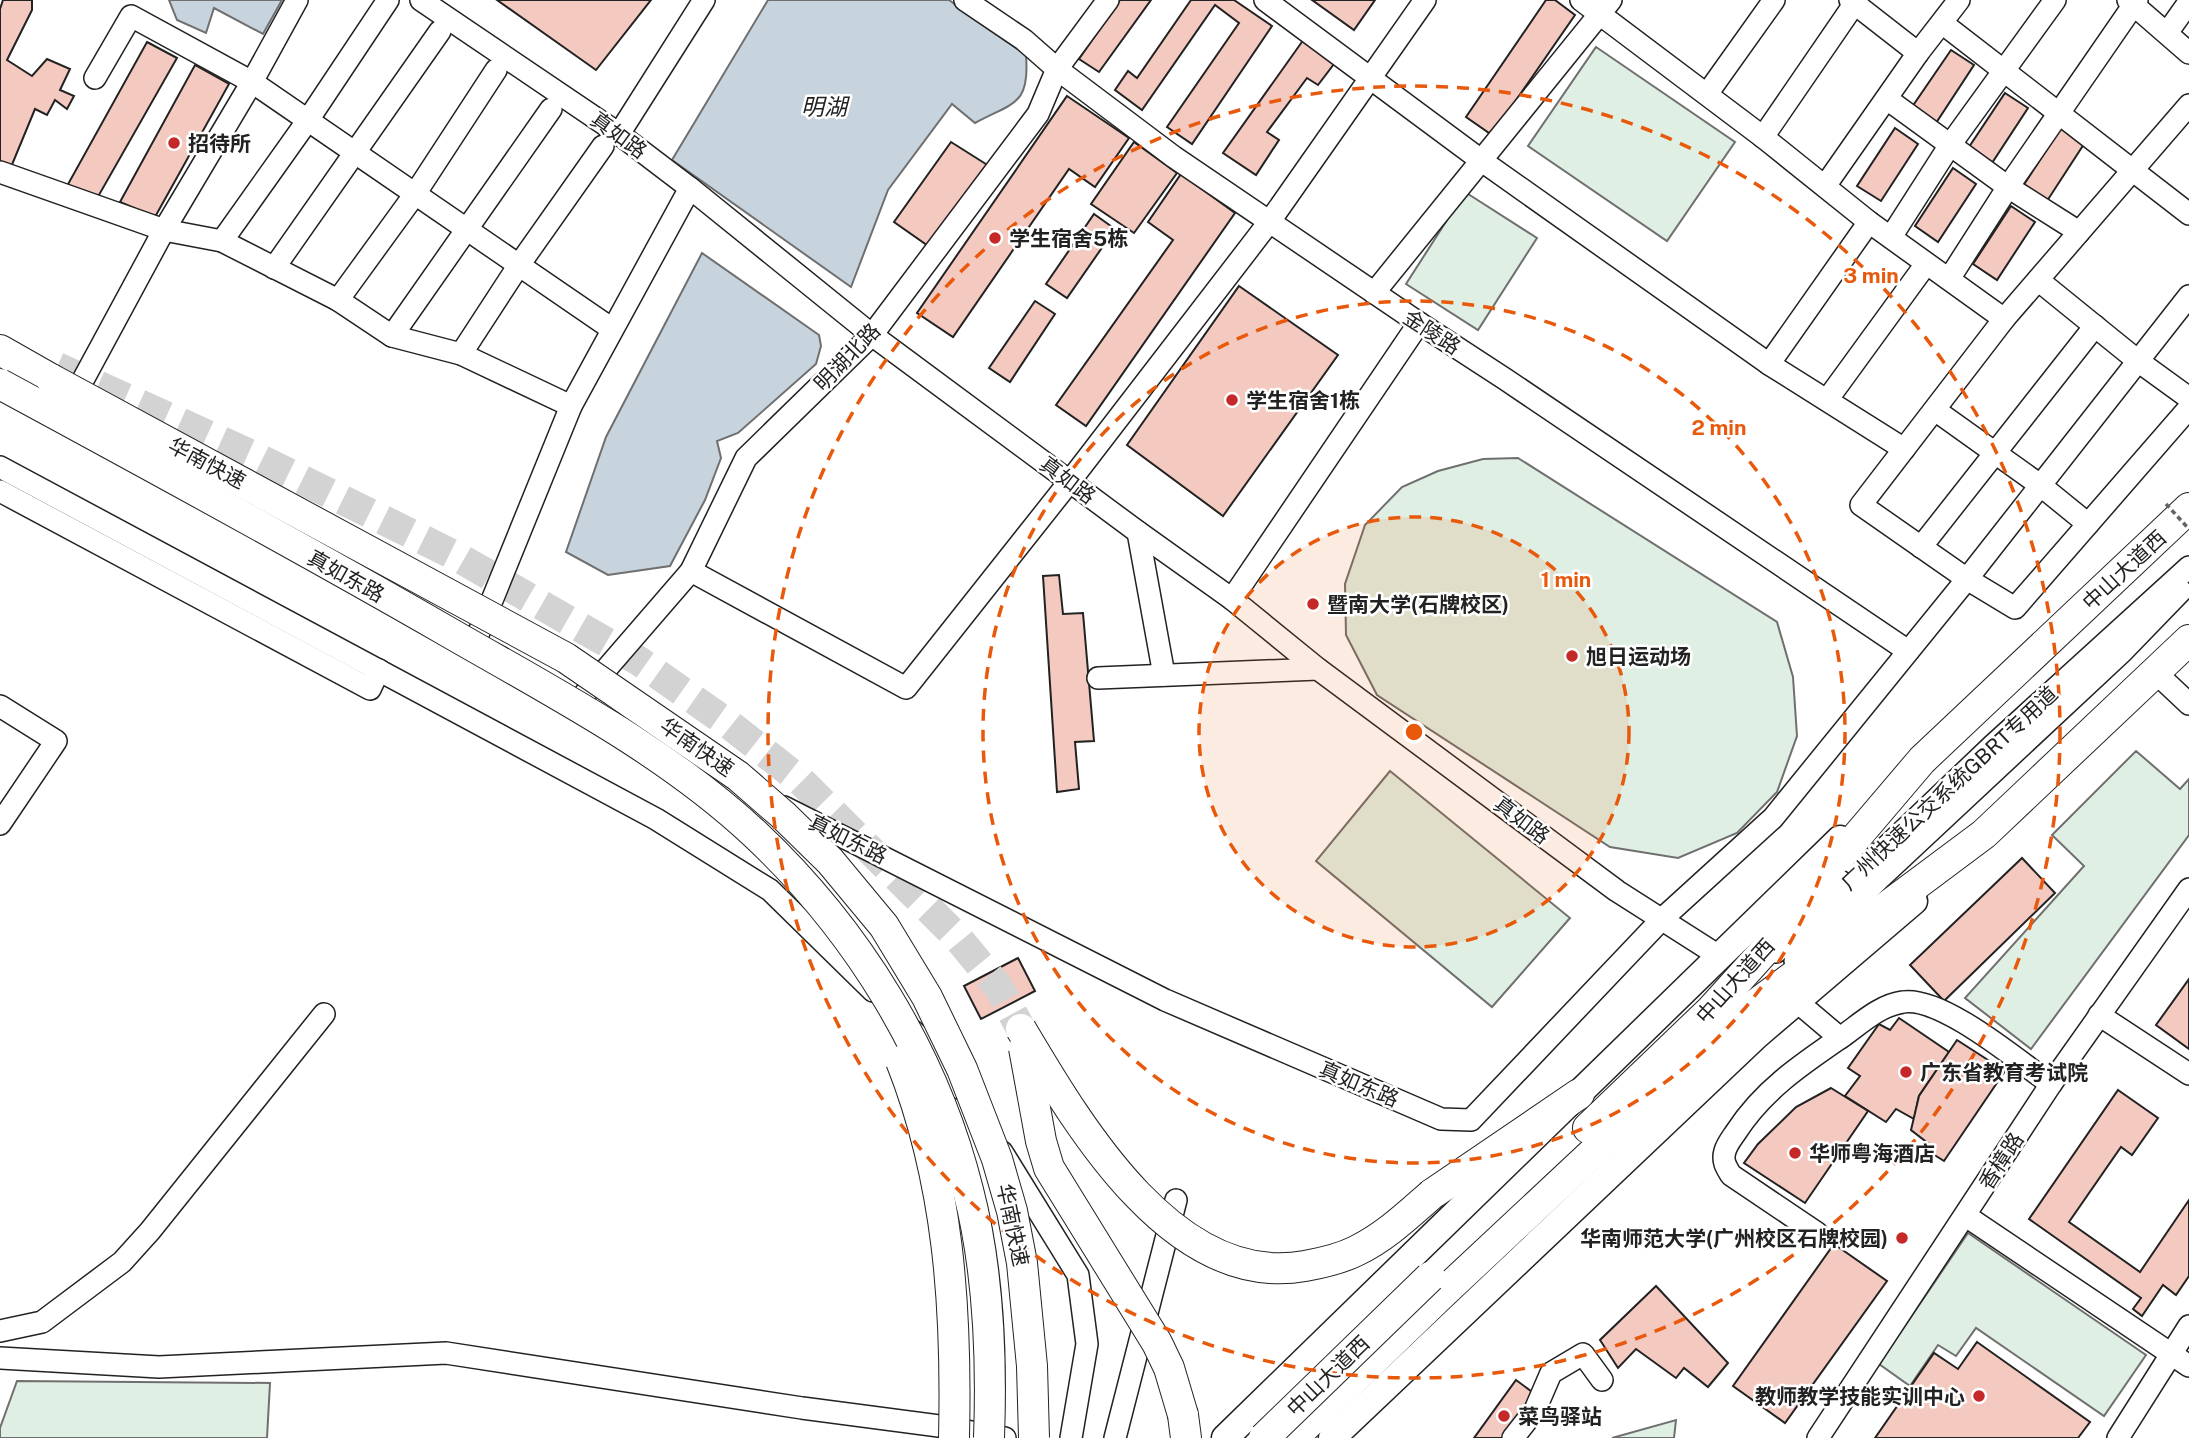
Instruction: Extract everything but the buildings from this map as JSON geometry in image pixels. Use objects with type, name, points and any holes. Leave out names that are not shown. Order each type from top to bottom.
[{"type":"highway","name":"华南快速","points":[[0,350],[565,658],[738,776],[830,861],[884,926],[927,997],[966,1080],[997,1159],[1012,1211],[1022,1262],[1029,1316],[1034,1438]]},
{"type":"highway","name":"华南快速","points":[[0,384],[419,615],[588,712],[697,787],[753,832],[789,868],[844,933],[879,985],[915,1046],[945,1119],[969,1192],[982,1267],[990,1355],[989,1438]]},
{"type":"highway","points":[[0,395],[70,422]]},
{"type":"highway","name":"中山大道西","points":[[1723,1015],[1768,947],[1821,879],[1922,761],[2178,506]]},
{"type":"highway","name":"中山大道西","points":[[1264,1438],[1437,1284],[1723,1015],[1984,835],[2189,640]]},
{"type":"highway","points":[[844,933],[911,1087],[931,1157],[944,1225],[952,1289],[954,1438]]},
{"type":"highway","points":[[1186,1438],[1177,1392],[1157,1343],[1049,1168],[1041,1141],[1021,1029],[1067,1107],[1114,1167],[1173,1227],[1205,1250],[1240,1265],[1296,1268],[1335,1260],[1372,1242],[1432,1194],[1579,1094]]},
{"type":"highway","name":"中山大道西","points":[[1293,1438],[1437,1284]]},
{"type":"main road","points":[[1225,1438],[1922,761]]},
{"type":"main road","points":[[1332,1438],[1795,1000],[1886,926],[1984,835]]},
{"type":"street","points":[[70,422],[164,230],[297,0]]},
{"type":"street","points":[[222,241],[308,120],[388,0]]},
{"type":"street","points":[[461,354],[519,265],[611,140],[704,0]]},
{"type":"street","name":"金陵路","points":[[965,0],[1024,40],[1057,69],[1174,157],[1908,651]]},
{"type":"street","name":"明湖北路","points":[[576,704],[691,571],[746,458],[872,335],[1038,114],[1057,69],[1108,0]]},
{"type":"street","points":[[1265,0],[1482,161],[1769,364],[1905,449]]},
{"type":"street","points":[[691,571],[906,688],[1270,221],[1426,0]]},
{"type":"street","points":[[1581,0],[1605,7],[1706,94],[1869,222],[2004,318]]},
{"type":"street","points":[[1706,94],[1774,0]]},
{"type":"street","points":[[1825,186],[1918,53],[1959,0]]},
{"type":"street","points":[[1891,237],[1950,145],[2054,0]]},
{"type":"street","points":[[1763,137],[1854,1],[1918,53]]},
{"type":"street","points":[[1949,279],[2133,2],[2189,53]]},
{"type":"street","points":[[2166,33],[2189,2]]},
{"type":"street","name":"真如路","points":[[432,3],[611,140],[690,188],[872,335],[1232,600],[1318,669],[1617,891],[1719,956]]},
{"type":"street","points":[[1374,293],[1605,7]]},
{"type":"street","points":[[95,78],[131,16],[252,82],[612,329]]},
{"type":"street","points":[[1942,23],[2189,213]]},
{"type":"street","points":[[274,268],[440,31]]},
{"type":"street","points":[[338,300],[415,194],[496,70]]},
{"type":"street","points":[[1887,99],[2008,187],[2079,232]]},
{"type":"street","points":[[2189,106],[2004,318],[1861,505],[1967,579],[2015,608],[2189,408]]},
{"type":"street","points":[[393,336],[551,109]]},
{"type":"street","points":[[0,172],[164,230],[222,241],[338,300],[393,336],[461,354],[571,406]]},
{"type":"street","points":[[473,647],[571,406],[690,188]]},
{"type":"street","points":[[1769,364],[1869,222]]},
{"type":"street","points":[[1827,400],[1926,264]]},
{"type":"street","points":[[2038,280],[2138,361],[2189,398]]},
{"type":"street","name":"真如东路","points":[[70,422],[576,704],[1165,1000],[1441,1119],[1471,1120],[1662,919],[1773,818],[1967,579],[2189,296]]},
{"type":"street","points":[[1232,600],[1419,323]]},
{"type":"street","points":[[1921,547],[2095,326]]},
{"type":"street","points":[[1934,410],[1996,452],[2088,524]]},
{"type":"street","points":[[0,467],[656,819],[770,890],[935,1053],[1032,1198],[1078,1275],[1087,1344],[1071,1438]]},
{"type":"street","points":[[0,491],[370,689],[379,670]]},
{"type":"street","points":[[1138,532],[1164,674]]},
{"type":"street","name":"广州快速公交系统GBRT专用道","points":[[1723,1015],[1797,934],[2011,729],[2189,567]]},
{"type":"street","name":"广州快速公交系统GBRT专用道","points":[[1723,1015],[1881,877],[2123,651],[2189,583]]},
{"type":"street","points":[[1098,678],[1318,669]]},
{"type":"street","points":[[2155,672],[2189,704]]},
{"type":"street","points":[[0,706],[55,741],[0,824]]},
{"type":"street","name":"香樟路","points":[[1818,1438],[2051,1084],[2189,889]]},
{"type":"street","points":[[1795,1000],[1840,1038]]},
{"type":"street","points":[[1817,1233],[1731,1175],[1724,1163],[1725,1149],[1744,1120],[1771,1089],[1799,1065],[1879,1010],[1903,1001],[1931,1006],[1970,1026],[2051,1084]]},
{"type":"street","points":[[0,1331],[42,1322],[122,1262],[150,1231],[324,1014]]},
{"type":"street","points":[[2099,1015],[2189,1074]]},
{"type":"street","points":[[1115,1438],[1176,1200]]},
{"type":"street","points":[[1966,1216],[2189,1366]]},
{"type":"street","points":[[2118,1438],[2189,1326]]},
{"type":"street","points":[[0,1359],[159,1367],[446,1353],[1004,1438]]},
{"type":"street","points":[[1513,1438],[1535,1410],[1551,1373],[1583,1354],[1602,1380]]},
{"type":"path","points":[[2178,506],[2189,529]]},
{"type":"green space","points":[[1596,47],[1735,142],[1667,241],[1528,146]]},
{"type":"green space","points":[[1465,192],[1537,238],[1478,330],[1406,284]]},
{"type":"green space","name":"旭日运动场","points":[[1518,458],[1777,622],[1793,677],[1797,736],[1777,792],[1737,833],[1678,858],[1610,847],[1377,695],[1346,635],[1345,584],[1365,525],[1402,487],[1438,471],[1483,459]]},
{"type":"green space","points":[[2136,751],[2180,789],[2189,779],[2189,835],[2031,1049],[1965,998],[2084,866],[2052,835]]},
{"type":"green space","points":[[1390,771],[1570,918],[1492,1007],[1316,861]]},
{"type":"green space","points":[[1968,1233],[2146,1355],[2104,1416],[1976,1328],[1956,1356],[1938,1345],[1910,1386],[1879,1364]]},
{"type":"green space","points":[[17,1381],[270,1383],[267,1438],[0,1438],[0,1428]]},
{"type":"green space","points":[[1676,1420],[1674,1438],[1612,1438]]},
{"type":"water","points":[[169,0],[282,0],[263,34],[214,8],[206,33],[177,20]]},
{"type":"water","name":"明湖","points":[[768,0],[949,0],[1026,55],[1025,84],[1017,100],[975,123],[952,104],[888,190],[851,287],[672,160]]},
{"type":"water","points":[[702,253],[819,335],[821,346],[816,364],[738,433],[717,441],[721,458],[705,500],[670,566],[608,575],[566,552],[606,437]]},
{"type":"tunnel","points":[[57,367],[252,455],[456,556],[639,661],[730,725],[801,781],[958,938],[999,988],[1021,1029]]},
{"type":"place","name":"招待所","points":[[174,143]]},
{"type":"place","name":"学生宿舍5栋","points":[[995,238]]},
{"type":"place","name":"学生宿舍1栋","points":[[1232,400]]},
{"type":"place","name":"暨南大学(石牌校区)","points":[[1313,604]]},
{"type":"place","name":"旭日运动场","points":[[1572,656]]},
{"type":"place","name":"广东省教育考试院","points":[[1906,1072]]},
{"type":"place","name":"华师粤海酒店","points":[[1795,1153]]},
{"type":"place","name":"华南师范大学(广州校区石牌校园)","points":[[1902,1238]]},
{"type":"place","name":"教师教学技能实训中心","points":[[1979,1396]]},
{"type":"place","name":"菜鸟驿站","points":[[1504,1416]]}]
